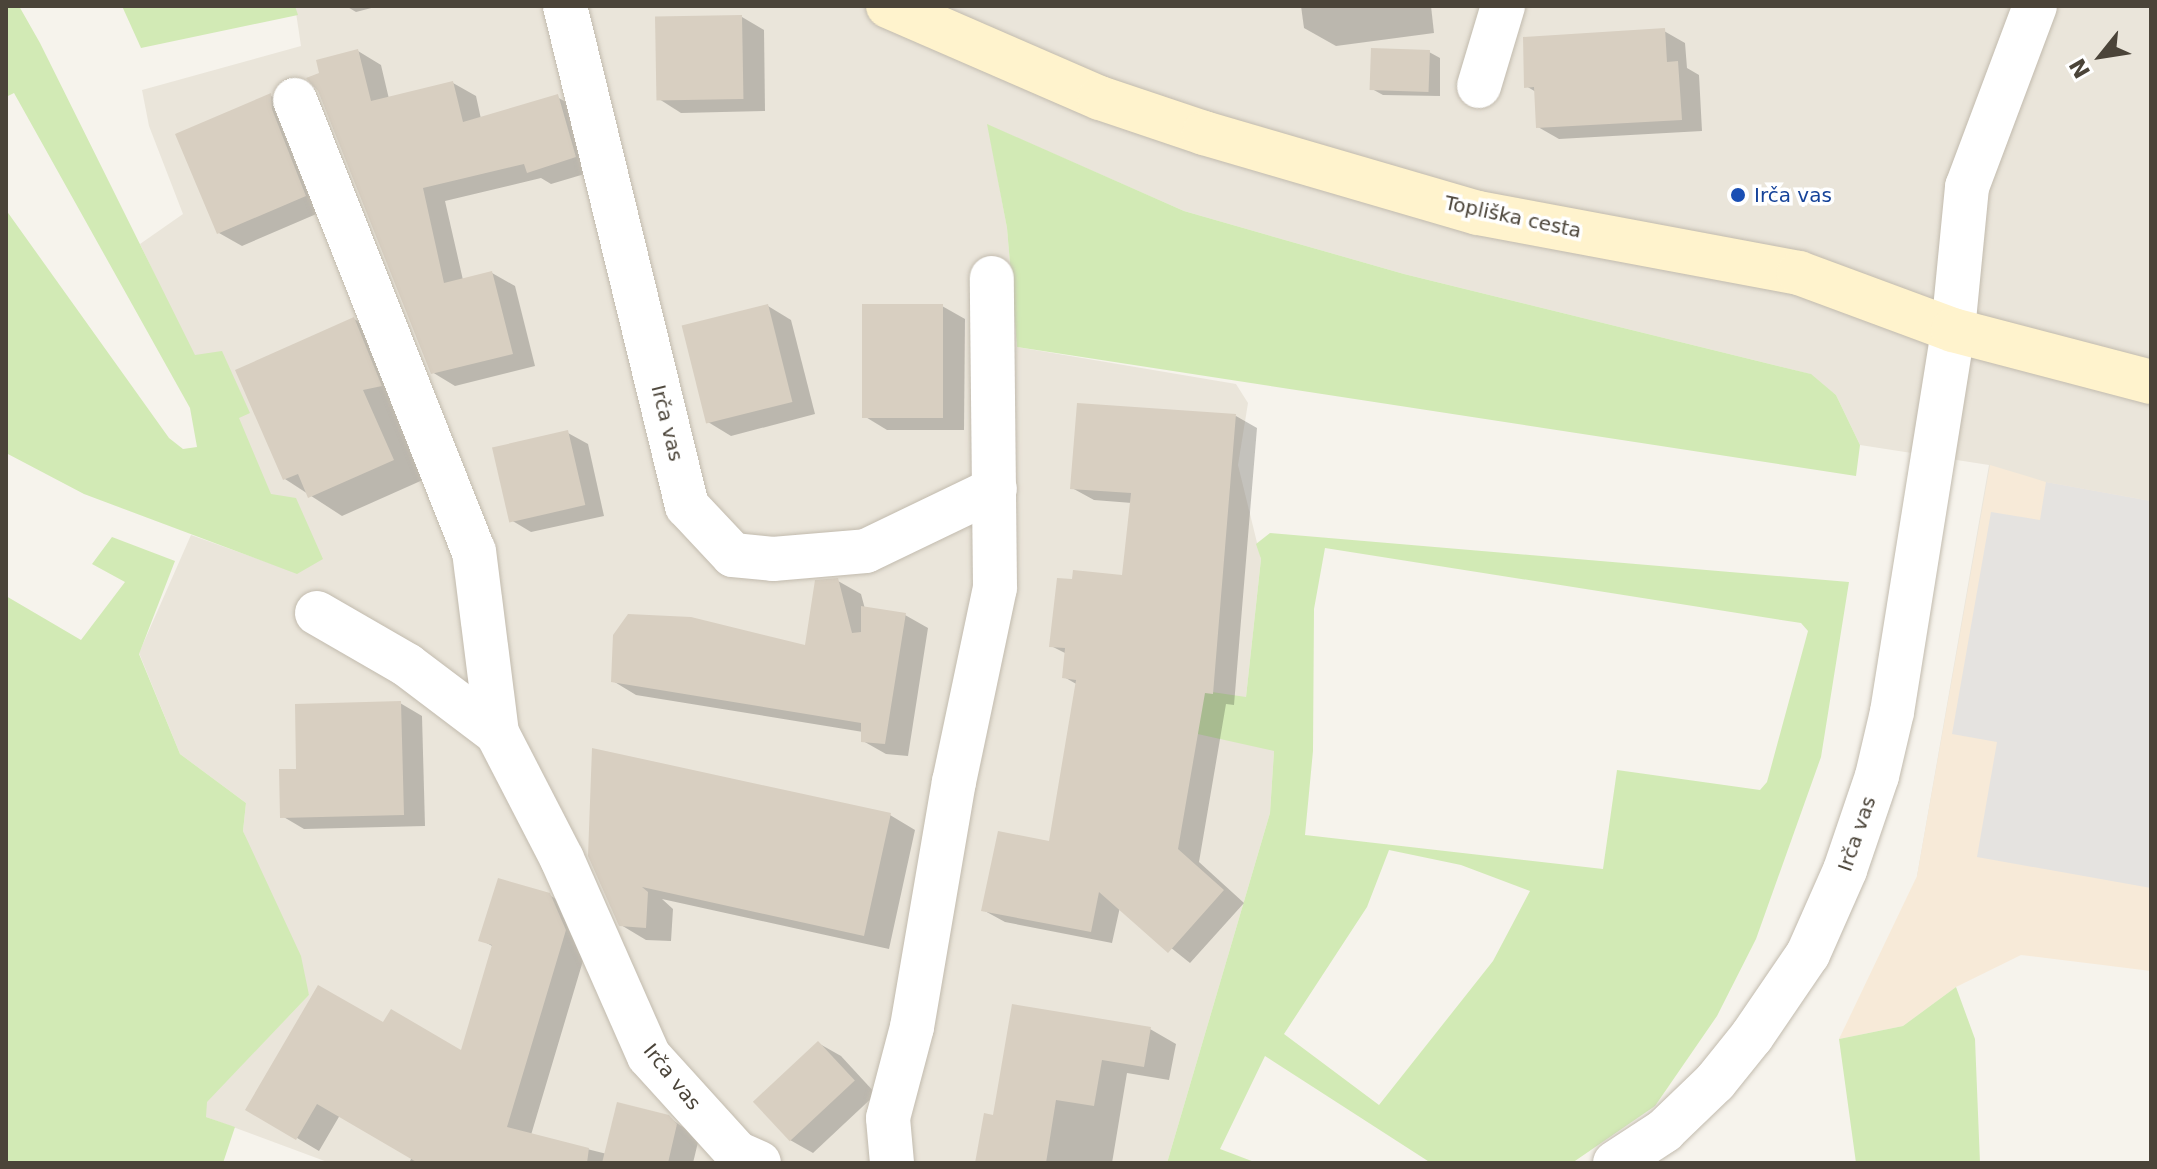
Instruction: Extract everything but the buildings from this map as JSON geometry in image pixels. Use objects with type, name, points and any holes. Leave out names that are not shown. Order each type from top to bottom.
[{"type":"main road","name":"Topliška cesta","points":[[888,6],[1100,98],[1204,133],[1478,213],[1799,273],[1953,330],[2151,382]]},
{"type":"street","name":"Irča vas","points":[[565,6],[687,506],[733,555],[773,559],[866,551],[995,489]]},
{"type":"street","points":[[1479,86],[1503,6]]},
{"type":"street","name":"Irča vas","points":[[1615,1163],[1664,1131],[1715,1082],[1752,1036],[1808,954],[1845,870],[1877,776],[1892,712],[1953,330],[1967,187],[2035,6]]},
{"type":"street","points":[[295,100],[474,551],[497,733]]},
{"type":"street","points":[[892,1163],[888,1118],[912,1027],[954,782],[995,588],[992,278]]},
{"type":"street","name":"Irča vas","points":[[317,613],[407,665],[497,733],[562,859],[649,1056],[737,1153],[759,1163]]},
{"type":"shaded area","points":[[295,6],[2151,6],[2151,927],[1917,876],[1989,465],[1860,445],[1836,395],[1810,374],[1404,274],[1184,211],[988,125],[1007,228],[1017,347],[1236,384],[1248,403],[1238,465],[1261,559],[1246,697],[1274,751],[1270,813],[1167,1163],[330,1163],[206,1117],[206,1102],[309,995],[243,831],[246,803],[180,754],[139,653],[191,535],[297,573],[140,244],[183,214],[149,126],[142,90],[301,46]]},
{"type":"shaded area","points":[[1990,465],[2046,482],[2151,501],[2151,971],[2021,955],[1956,987],[1903,1026],[1839,1039],[1917,876]]},
{"type":"shaded area","points":[[2046,482],[2151,501],[2151,888],[1977,857],[1997,742],[1952,734],[1991,512],[2040,520]]},
{"type":"green space","points":[[6,6],[19,6],[40,43],[195,355],[222,351],[250,413],[239,418],[271,494],[296,498],[323,559],[297,574],[84,494],[6,453],[6,210],[169,438],[183,449],[197,447],[190,408],[14,93],[6,97]]},
{"type":"green space","points":[[122,6],[295,6],[298,15],[141,48]]},
{"type":"green space","points":[[987,124],[1184,211],[1404,274],[1811,374],[1836,395],[1860,445],[1856,476],[1017,347],[1007,228]]},
{"type":"green space","points":[[1270,533],[1849,582],[1821,757],[1756,939],[1717,1016],[1655,1106],[1572,1163],[1431,1163],[1265,1056],[1220,1149],[1257,1163],[1167,1163],[1270,813],[1274,751],[1130,719],[1129,680],[1246,697],[1261,559],[1256,544]],"holes":[[[1325,548],[1801,623],[1808,631],[1767,782],[1760,790],[1617,770],[1603,869],[1305,835],[1313,751],[1314,609]],[[1389,850],[1461,865],[1530,891],[1493,961],[1379,1105],[1284,1034],[1367,907]]]},
{"type":"green space","points":[[112,537],[175,561],[139,654],[180,754],[246,803],[243,831],[301,956],[309,995],[207,1102],[206,1117],[235,1127],[223,1163],[6,1163],[6,596],[81,640],[125,582],[92,564]]},
{"type":"green space","points":[[1956,987],[1975,1039],[1980,1163],[1856,1163],[1839,1039],[1903,1026]]},
{"type":"place","name":"Irča vas","points":[[1738,195]]}]
